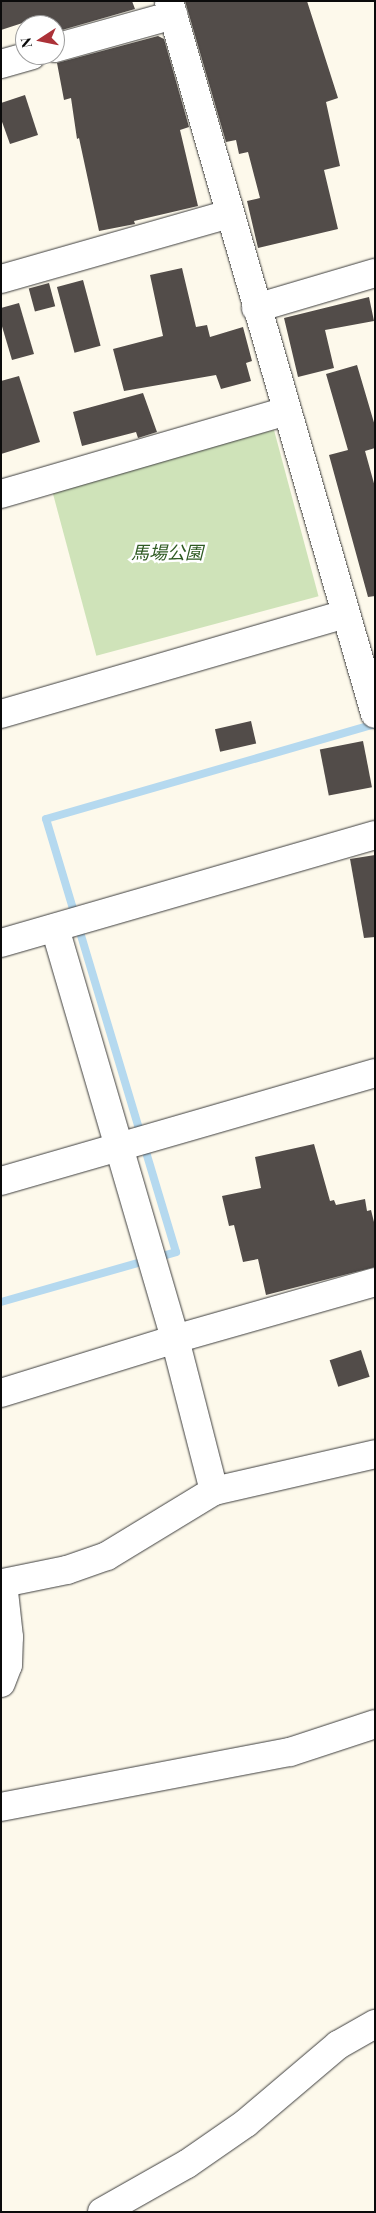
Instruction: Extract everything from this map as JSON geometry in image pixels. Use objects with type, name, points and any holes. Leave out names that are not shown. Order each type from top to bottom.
[{"type":"street","points":[[65,45],[171,8],[256,308],[375,714]]},
{"type":"street","points":[[1,64],[15,60]]},
{"type":"street","points":[[1,279],[229,214]]},
{"type":"street","points":[[256,308],[375,273]]},
{"type":"street","points":[[1,494],[286,411]]},
{"type":"street","points":[[1,714],[346,614]]},
{"type":"street","points":[[1,943],[375,835]]},
{"type":"street","points":[[54,928],[175,1339],[214,1491]]},
{"type":"street","points":[[1,1181],[375,1073]]},
{"type":"street","points":[[1,1393],[175,1339],[375,1282]]},
{"type":"street","points":[[1,1683],[8,1665],[2,1577],[67,1570],[107,1556],[214,1491],[375,1454]]},
{"type":"street","points":[[1,1807],[290,1752],[375,1724]]},
{"type":"street","points":[[102,2212],[187,2164],[246,2123],[338,2045],[375,2024]]},
{"type":"green space","name":"馬場公園","points":[[274,430],[319,596],[96,656],[52,490]]},
{"type":"building","points":[[1,1],[132,1],[135,9],[65,29],[65,15],[15,15],[15,25],[1,30]]},
{"type":"building","points":[[185,1],[307,1],[338,98],[326,102],[340,166],[324,170],[338,229],[258,248],[247,201],[260,198],[248,152],[239,154],[236,140],[226,142]]},
{"type":"building","points":[[158,36],[164,39],[189,127],[180,130],[198,206],[134,221],[135,224],[99,231],[79,138],[77,139],[71,98],[64,100],[57,65],[65,65],[65,61]]},
{"type":"building","points":[[25,95],[38,135],[10,144],[1,119],[1,103]]},
{"type":"building","points":[[182,268],[196,327],[207,325],[210,337],[243,327],[252,361],[246,363],[251,381],[221,389],[216,375],[124,391],[113,349],[163,336],[150,275]]},
{"type":"building","points":[[83,280],[101,346],[75,353],[57,287]]},
{"type":"building","points":[[49,283],[55,306],[35,312],[29,288]]},
{"type":"building","points":[[369,297],[374,321],[325,330],[334,368],[298,377],[284,318]]},
{"type":"building","points":[[19,303],[34,354],[12,360],[1,323],[1,308]]},
{"type":"building","points":[[357,365],[375,426],[375,448],[365,451],[375,487],[375,596],[368,597],[329,455],[348,450],[326,374]]},
{"type":"building","points":[[19,376],[40,442],[1,454],[1,381]]},
{"type":"building","points":[[143,393],[157,432],[138,438],[136,432],[82,446],[73,412]]},
{"type":"building","points":[[251,721],[256,743],[220,752],[215,729]]},
{"type":"building","points":[[363,741],[372,787],[329,796],[320,749]]},
{"type":"building","points":[[375,855],[375,937],[364,938],[350,859]]},
{"type":"building","points":[[314,1144],[330,1201],[334,1200],[336,1205],[365,1199],[367,1211],[371,1210],[375,1226],[375,1267],[266,1295],[258,1259],[243,1262],[234,1225],[229,1226],[222,1196],[261,1188],[255,1157]]},
{"type":"building","points":[[361,1350],[370,1377],[338,1387],[330,1360]]},
{"type":"waterway","points":[[1,1302],[176,1252],[46,819],[375,724]]}]
